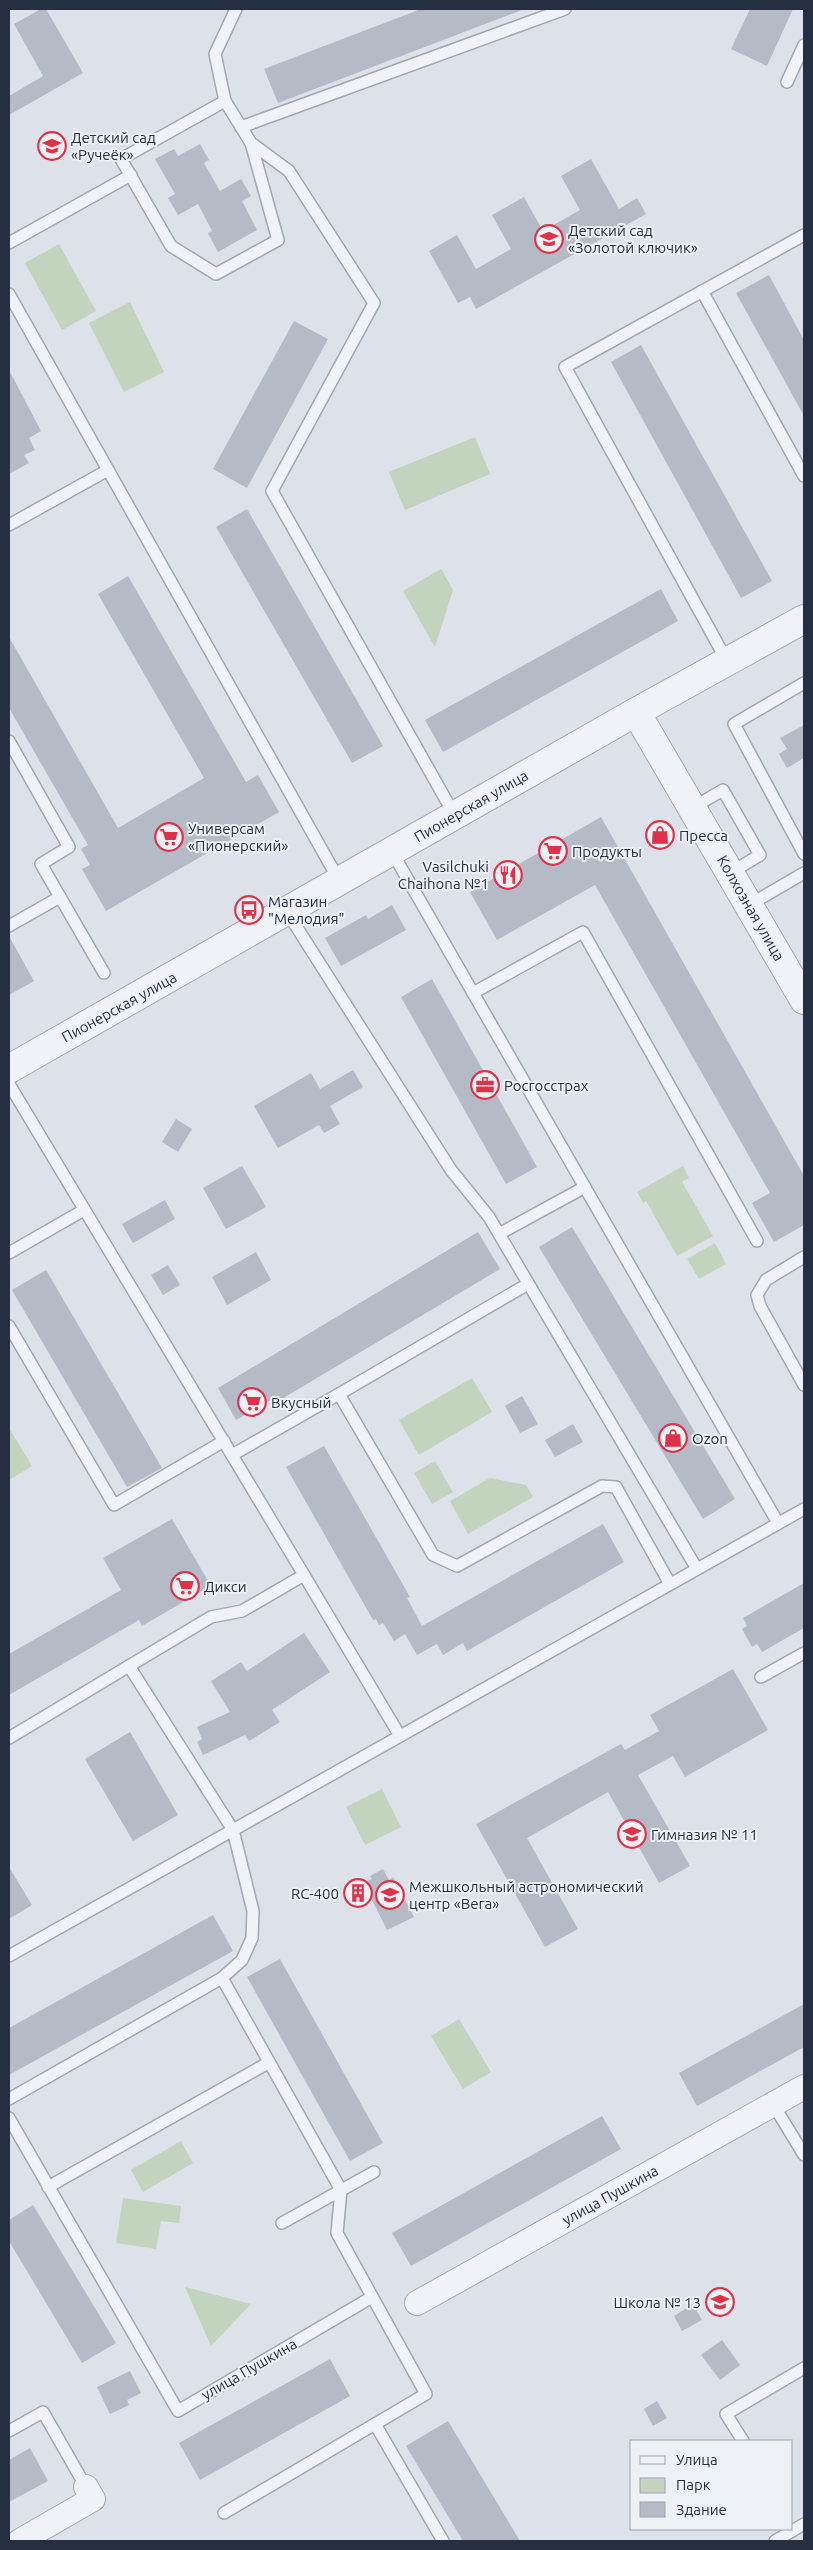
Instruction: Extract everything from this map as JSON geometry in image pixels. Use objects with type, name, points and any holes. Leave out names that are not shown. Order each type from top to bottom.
[{"type":"street","name":"Пионерская улица","points":[[9,1069],[636,712],[804,619]]},
{"type":"street","name":"Колхозная улица","points":[[636,712],[804,1000]]},
{"type":"street","name":"улица Пушкина","points":[[417,2304],[804,2087]]},
{"type":"street","points":[[20,2541],[93,2499],[86,2488]]},
{"type":"lane","points":[[225,101],[121,159],[171,246],[216,274],[278,240],[251,143],[225,101],[215,54],[236,9]]},
{"type":"lane","points":[[241,127],[565,9]]},
{"type":"lane","points":[[787,82],[804,45]]},
{"type":"lane","points":[[251,143],[289,171],[374,303],[272,491],[455,816]]},
{"type":"lane","points":[[9,243],[130,176]]},
{"type":"lane","points":[[728,662],[565,367],[804,235]]},
{"type":"lane","points":[[702,291],[804,476]]},
{"type":"lane","points":[[9,294],[340,882]]},
{"type":"lane","points":[[9,525],[108,470]]},
{"type":"lane","points":[[804,683],[734,724],[804,854]]},
{"type":"lane","points":[[9,741],[69,848],[41,864],[104,973]]},
{"type":"lane","points":[[392,852],[778,1523]]},
{"type":"lane","points":[[749,905],[804,873]]},
{"type":"lane","points":[[9,926],[60,896]]},
{"type":"lane","points":[[287,912],[451,1170],[489,1217],[697,1569]]},
{"type":"lane","points":[[473,993],[583,932],[757,1241]]},
{"type":"lane","points":[[9,1084],[400,1736]]},
{"type":"lane","points":[[499,1234],[585,1187]]},
{"type":"lane","points":[[9,1252],[84,1210]]},
{"type":"lane","points":[[804,1257],[766,1280],[757,1295],[760,1306],[804,1385]]},
{"type":"lane","points":[[232,1455],[528,1284]]},
{"type":"lane","points":[[9,1326],[114,1505],[224,1441]]},
{"type":"lane","points":[[339,1394],[433,1555],[457,1566],[602,1486],[616,1487],[670,1584]]},
{"type":"lane","points":[[9,1956],[804,1508]]},
{"type":"lane","points":[[9,1738],[211,1617],[242,1611],[304,1575]]},
{"type":"lane","points":[[761,1677],[804,1653]]},
{"type":"lane","points":[[9,2099],[222,1978],[242,1960],[252,1938],[253,1911],[233,1830],[129,1666]]},
{"type":"lane","points":[[222,1978],[341,2190],[337,2233],[426,2394],[224,2513]]},
{"type":"lane","points":[[9,2118],[48,2186],[268,2063]]},
{"type":"lane","points":[[774,2104],[804,2155]]},
{"type":"lane","points":[[282,2223],[374,2172]]},
{"type":"lane","name":"улица Пушкина","points":[[48,2186],[178,2411],[372,2297]]},
{"type":"lane","points":[[742,2440],[726,2414],[804,2368]]},
{"type":"lane","points":[[9,2431],[43,2412],[86,2488]]},
{"type":"lane","points":[[375,2424],[443,2541]]},
{"type":"lane","points":[[775,2541],[804,2524]]},
{"type":"green space","points":[[59,244],[96,311],[62,330],[25,263]]},
{"type":"green space","points":[[130,302],[164,372],[124,392],[89,323]]},
{"type":"green space","points":[[475,437],[490,474],[405,510],[389,472]]},
{"type":"green space","points":[[441,569],[453,590],[435,647],[403,591]]},
{"type":"green space","points":[[683,1166],[689,1178],[682,1182],[713,1236],[677,1256],[646,1201],[643,1203],[637,1192]]},
{"type":"green space","points":[[715,1243],[726,1264],[699,1279],[687,1259]]},
{"type":"green space","points":[[472,1378],[492,1412],[419,1455],[399,1420]]},
{"type":"green space","points":[[9,1428],[32,1466],[9,1480]]},
{"type":"green space","points":[[435,1461],[453,1492],[432,1504],[414,1473]]},
{"type":"green space","points":[[490,1478],[526,1485],[533,1497],[468,1534],[450,1501]]},
{"type":"green space","points":[[382,1789],[401,1827],[365,1845],[346,1807]]},
{"type":"green space","points":[[459,2019],[491,2072],[463,2089],[431,2036]]},
{"type":"green space","points":[[181,2141],[193,2163],[143,2192],[131,2170]]},
{"type":"green space","points":[[123,2198],[181,2206],[179,2223],[161,2221],[156,2249],[116,2243]]},
{"type":"green space","points":[[185,2287],[251,2304],[211,2346]]},
{"type":"building","points":[[41,9],[46,9],[83,73],[9,115],[9,96],[43,76],[14,24]]},
{"type":"building","points":[[421,9],[522,10],[278,103],[264,69]]},
{"type":"building","points":[[750,9],[793,9],[767,66],[731,49]]},
{"type":"building","points":[[200,144],[209,160],[204,163],[220,191],[241,179],[251,196],[242,201],[257,230],[218,252],[208,233],[212,231],[198,204],[178,215],[168,198],[175,194],[155,159],[174,149],[178,156]]},
{"type":"building","points":[[591,159],[619,209],[637,198],[646,214],[476,309],[470,297],[458,303],[429,251],[457,235],[476,269],[511,249],[492,215],[524,197],[543,231],[580,210],[561,176]]},
{"type":"building","points":[[769,275],[804,340],[804,416],[736,293]]},
{"type":"building","points":[[294,321],[328,339],[247,488],[213,469]]},
{"type":"building","points":[[641,345],[772,581],[741,598],[611,362]]},
{"type":"building","points":[[9,370],[41,431],[29,438],[35,450],[24,455],[29,463],[9,474]]},
{"type":"building","points":[[247,509],[383,746],[352,763],[216,527]]},
{"type":"building","points":[[128,576],[246,782],[258,775],[279,812],[106,911],[82,869],[90,865],[81,849],[88,845],[9,708],[9,637],[118,828],[204,778],[98,594]]},
{"type":"building","points":[[661,589],[678,621],[443,752],[425,720]]},
{"type":"building","points":[[804,725],[804,758],[787,768],[779,754],[787,749],[780,738]]},
{"type":"building","points":[[601,817],[804,1176],[804,1225],[774,1242],[752,1203],[770,1193],[595,885],[497,940],[470,892]]},
{"type":"building","points":[[392,905],[406,930],[341,966],[325,938],[366,915],[368,919]]},
{"type":"building","points":[[9,936],[34,981],[9,995]]},
{"type":"building","points":[[432,979],[537,1167],[506,1184],[401,997]]},
{"type":"building","points":[[353,1070],[363,1087],[330,1106],[340,1124],[324,1133],[319,1125],[278,1148],[254,1106],[311,1073],[320,1089]]},
{"type":"building","points":[[176,1119],[192,1129],[178,1152],[162,1142]]},
{"type":"building","points":[[242,1166],[266,1207],[226,1229],[203,1188]]},
{"type":"building","points":[[165,1200],[175,1219],[133,1243],[122,1224]]},
{"type":"building","points":[[572,1227],[735,1499],[703,1519],[539,1247]]},
{"type":"building","points":[[478,1232],[500,1269],[280,1400],[278,1396],[236,1420],[218,1388]]},
{"type":"building","points":[[256,1252],[271,1280],[227,1305],[212,1277]]},
{"type":"building","points":[[168,1265],[180,1285],[163,1295],[151,1275]]},
{"type":"building","points":[[46,1270],[162,1468],[127,1487],[12,1290]]},
{"type":"building","points":[[522,1396],[538,1424],[520,1433],[505,1406]]},
{"type":"building","points":[[573,1424],[583,1442],[555,1457],[545,1440]]},
{"type":"building","points":[[324,1446],[410,1597],[407,1598],[422,1626],[603,1524],[624,1562],[467,1651],[463,1643],[443,1655],[437,1644],[417,1655],[405,1634],[394,1641],[383,1623],[379,1625],[376,1619],[373,1620],[286,1467]]},
{"type":"building","points":[[172,1519],[211,1586],[142,1626],[139,1620],[9,1695],[9,1654],[121,1590],[103,1558]]},
{"type":"building","points":[[804,1583],[804,1628],[762,1652],[757,1644],[752,1647],[742,1629],[747,1626],[743,1618]]},
{"type":"building","points":[[304,1633],[330,1672],[272,1710],[280,1722],[249,1741],[245,1735],[203,1755],[197,1742],[202,1739],[197,1727],[230,1712],[211,1681],[241,1662],[247,1671]]},
{"type":"building","points":[[733,1669],[768,1730],[685,1777],[673,1756],[638,1775],[690,1866],[659,1883],[608,1792],[527,1838],[578,1929],[545,1947],[476,1824],[621,1744],[625,1750],[659,1731],[650,1715]]},
{"type":"building","points":[[130,1732],[178,1815],[133,1841],[85,1759]]},
{"type":"building","points":[[9,1867],[32,1905],[9,1919]]},
{"type":"building","points":[[383,1869],[389,1880],[393,1877],[414,1917],[387,1930],[370,1896],[357,1900],[353,1899],[350,1892],[351,1888],[372,1879],[370,1876]]},
{"type":"building","points":[[213,1915],[233,1951],[9,2075],[9,2028]]},
{"type":"building","points":[[280,1959],[383,2143],[350,2161],[247,1977]]},
{"type":"building","points":[[804,2004],[804,2047],[697,2106],[679,2073]]},
{"type":"building","points":[[602,2116],[621,2149],[411,2266],[392,2233]]},
{"type":"building","points":[[33,2205],[116,2343],[82,2363],[9,2241],[9,2220]]},
{"type":"building","points":[[693,2304],[702,2320],[682,2331],[674,2316]]},
{"type":"building","points":[[722,2340],[740,2365],[720,2380],[701,2355]]},
{"type":"building","points":[[330,2359],[350,2396],[200,2480],[179,2443]]},
{"type":"building","points":[[130,2371],[141,2393],[127,2400],[129,2405],[110,2414],[97,2387]]},
{"type":"building","points":[[657,2401],[667,2418],[653,2426],[644,2409]]},
{"type":"building","points":[[448,2421],[520,2541],[463,2541],[406,2446]]},
{"type":"building","points":[[30,2448],[48,2481],[9,2502],[9,2460]]},
{"type":"place","name":"Детский сад «Ручеёк»","points":[[52,146]]},
{"type":"place","name":"Детский сад «Золотой ключик»","points":[[549,239]]},
{"type":"place","name":"Пресса","points":[[660,835]]},
{"type":"place","name":"Универсам «Пионерский»","points":[[169,837]]},
{"type":"place","name":"Продукты","points":[[553,851]]},
{"type":"place","name":"Vasilchuki Chaihona №1","points":[[508,875]]},
{"type":"place","name":"Магазин \"Мелодия\"","points":[[249,910]]},
{"type":"place","name":"Росгосстрах","points":[[485,1085]]},
{"type":"place","name":"Вкусный","points":[[252,1402]]},
{"type":"place","name":"Ozon","points":[[673,1438]]},
{"type":"place","name":"Дикси","points":[[185,1586]]},
{"type":"place","name":"Гимназия № 11","points":[[632,1834]]},
{"type":"place","name":"RC-400","points":[[358,1893]]},
{"type":"place","name":"Межшкольный астрономический центр «Вега»","points":[[390,1895]]},
{"type":"place","name":"Школа № 13","points":[[720,2302]]}]
